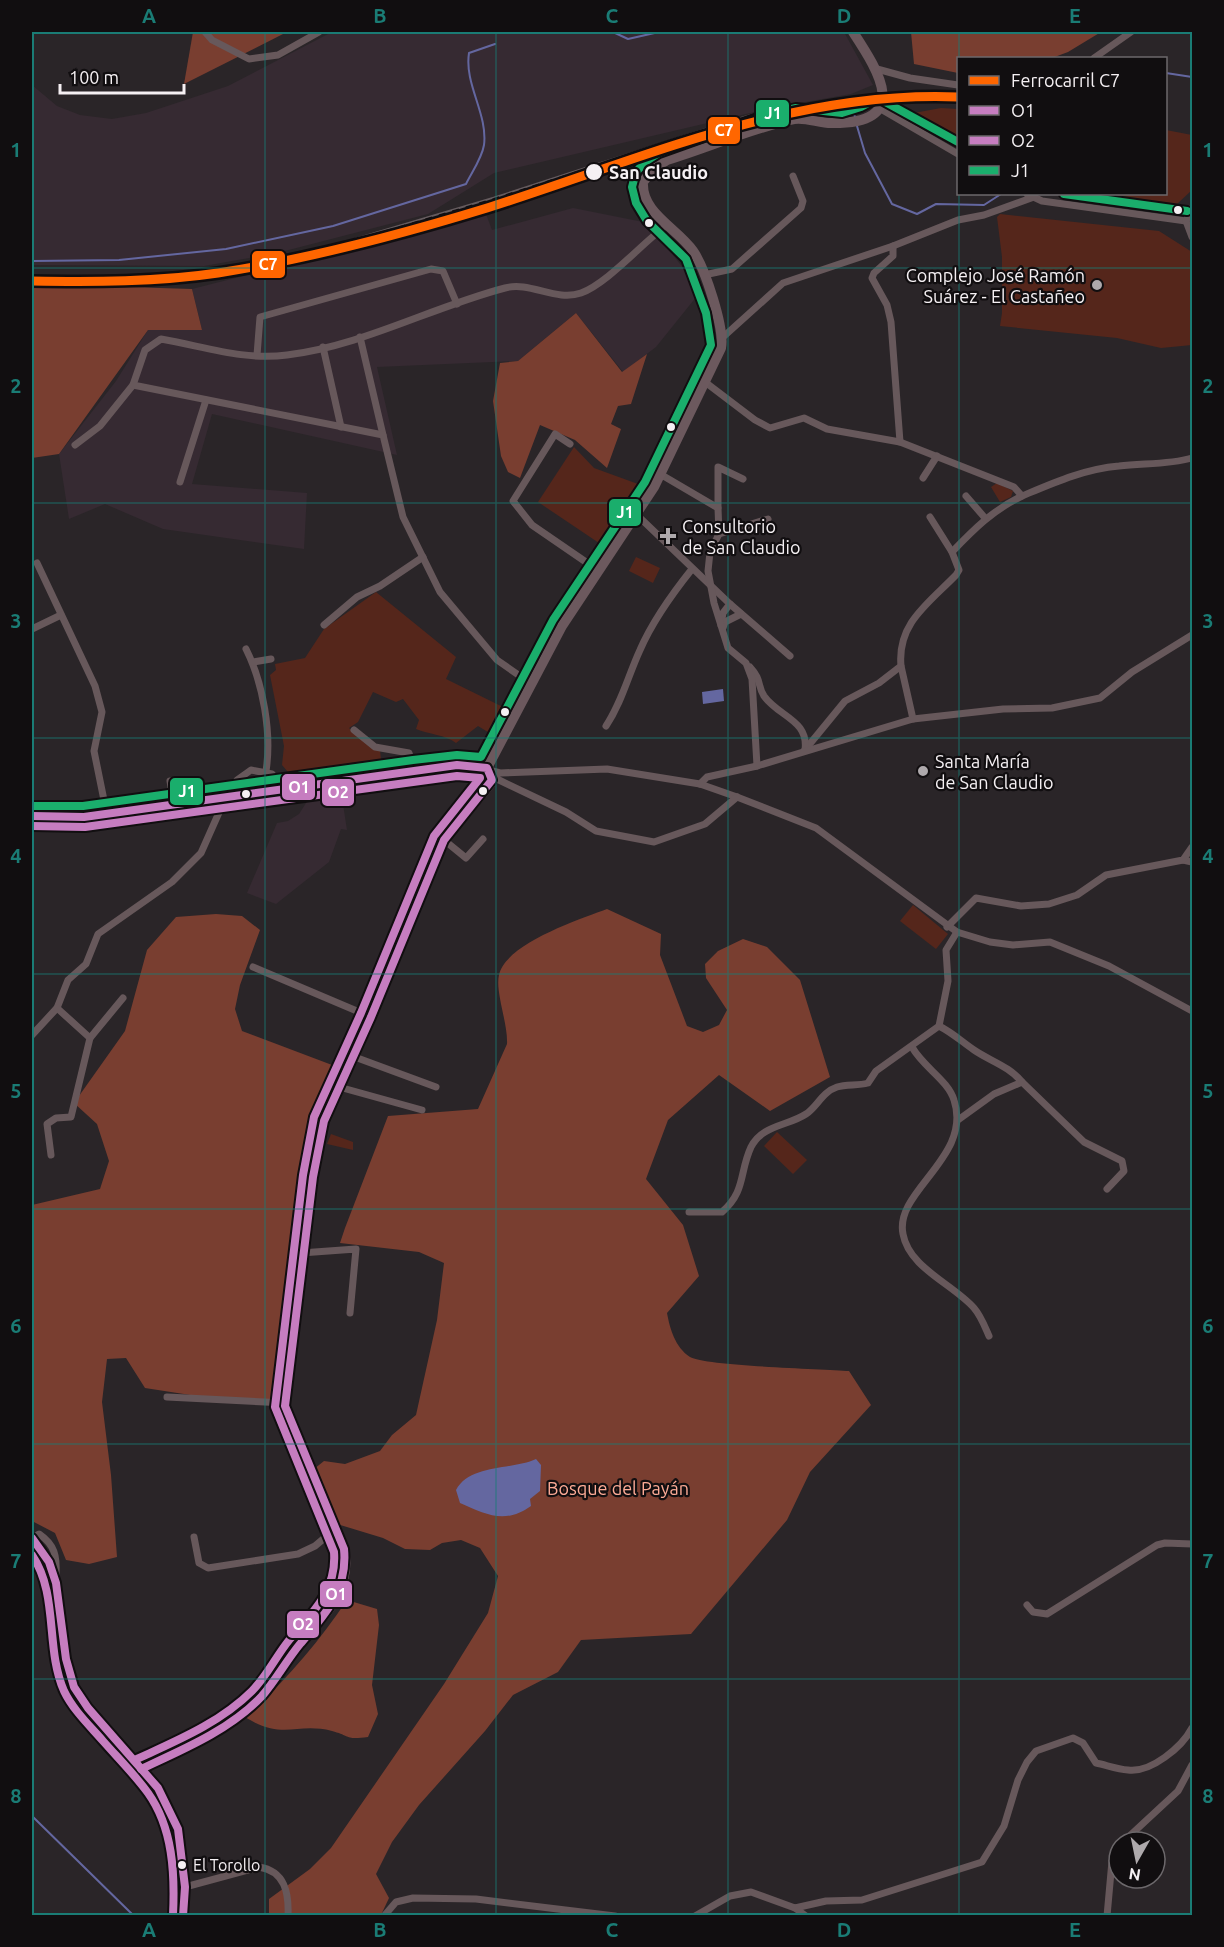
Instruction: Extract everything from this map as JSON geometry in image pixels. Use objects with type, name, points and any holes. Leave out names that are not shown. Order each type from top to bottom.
[{"type":"street","points":[[205,32],[212,40],[249,59],[278,55],[320,32]]},
{"type":"street","points":[[141,1769],[201,1741],[253,1705],[278,1677],[298,1646],[332,1609],[340,1592],[347,1566],[344,1549],[286,1402],[302,1253],[324,1120],[371,1017],[444,840],[491,783],[488,769],[530,683],[562,626],[637,515],[660,474],[721,348],[722,338],[704,275],[693,250],[647,202],[643,182],[653,169],[667,160],[796,118],[821,122],[853,121],[868,117],[879,108],[884,89],[877,69],[853,32]]},
{"type":"street","points":[[1095,57],[1131,32]]},
{"type":"street","points":[[877,69],[910,78],[957,85]]},
{"type":"street","points":[[879,108],[957,153]]},
{"type":"street","points":[[704,275],[732,269],[801,208],[803,201],[793,176]]},
{"type":"street","points":[[722,338],[783,283],[893,246],[958,220],[984,215],[1031,195],[1042,201],[1186,221]]},
{"type":"street","points":[[1192,208],[1186,221],[1192,237]]},
{"type":"street","points":[[75,445],[100,426],[133,385],[145,350],[161,339],[239,356],[286,356],[360,337],[507,287],[566,295],[581,293],[596,284],[667,225]]},
{"type":"street","points":[[893,246],[893,256],[874,273],[872,278],[887,305],[891,322],[900,442]]},
{"type":"street","points":[[257,356],[260,317],[431,268],[443,271],[457,304]]},
{"type":"street","points":[[360,337],[403,517],[440,592],[497,660],[530,683]]},
{"type":"street","points":[[323,347],[341,427]]},
{"type":"street","points":[[705,382],[755,420],[771,428],[804,418],[827,429],[900,442],[1014,487],[1022,496]]},
{"type":"street","points":[[133,385],[383,435]]},
{"type":"street","points":[[180,482],[206,400]]},
{"type":"street","points":[[570,444],[555,434],[513,501],[532,525],[599,571]]},
{"type":"street","points":[[923,478],[937,456]]},
{"type":"street","points":[[952,552],[1000,506],[1073,475],[1117,466],[1179,462],[1192,458]]},
{"type":"street","points":[[743,479],[718,467],[719,534],[710,552],[708,571],[715,610],[728,648],[759,677],[766,699],[801,726],[806,737],[804,751]]},
{"type":"street","points":[[660,474],[718,508]]},
{"type":"street","points":[[966,496],[985,518]]},
{"type":"street","points":[[637,515],[692,569],[790,656]]},
{"type":"street","points":[[913,719],[899,648],[906,627],[956,575],[958,570],[952,552],[930,518]]},
{"type":"street","points":[[719,534],[768,519]]},
{"type":"street","points":[[324,625],[357,597],[380,586],[423,557]]},
{"type":"street","points":[[37,562],[94,686],[102,712],[94,751],[107,815]]},
{"type":"street","points":[[606,726],[619,707],[640,650],[660,612],[692,569]]},
{"type":"street","points":[[715,610],[722,605],[730,604]]},
{"type":"street","points":[[721,631],[723,613],[730,604]]},
{"type":"street","points":[[721,631],[725,622],[741,614]]},
{"type":"street","points":[[32,629],[61,615]]},
{"type":"street","points":[[700,784],[707,777],[757,766],[913,719],[1003,708],[1052,708],[1100,698],[1132,672],[1192,635]]},
{"type":"street","points":[[246,649],[253,662],[268,741],[266,771]]},
{"type":"street","points":[[253,662],[271,659]]},
{"type":"street","points":[[746,663],[752,679],[757,766]]},
{"type":"street","points":[[804,751],[845,701],[879,682],[901,666]]},
{"type":"street","points":[[354,730],[375,747],[409,753],[414,770]]},
{"type":"street","points":[[32,816],[107,815],[457,765],[500,773],[607,769],[700,784],[816,828],[947,927],[957,932],[990,942],[1013,945],[1050,942],[1109,966],[1192,1011]]},
{"type":"street","points":[[488,769],[499,780],[566,812],[596,831],[654,842],[705,824],[737,797]]},
{"type":"street","points":[[32,1035],[57,1008],[68,980],[91,955],[98,934],[172,882],[201,853],[227,799],[243,774],[251,770],[266,771],[276,778],[284,789]]},
{"type":"street","points":[[170,781],[174,806]]},
{"type":"street","points":[[444,840],[466,858],[483,838]]},
{"type":"street","points":[[1183,860],[1192,847]]},
{"type":"street","points":[[947,927],[976,898],[1021,906],[1049,904],[1077,895],[1106,874],[1183,860],[1192,862]]},
{"type":"street","points":[[689,1212],[722,1212],[741,1190],[745,1162],[752,1144],[768,1129],[807,1114],[834,1088],[868,1083],[876,1071],[939,1026],[948,981],[945,950],[957,932]]},
{"type":"street","points":[[253,967],[371,1017]]},
{"type":"street","points":[[51,1155],[47,1124],[56,1118],[71,1117],[90,1038],[123,998]]},
{"type":"street","points":[[57,1008],[90,1038]]},
{"type":"street","points":[[939,1026],[1012,1072],[1084,1142],[1122,1161],[1124,1171],[1107,1189]]},
{"type":"street","points":[[912,1047],[922,1064],[950,1089],[958,1120]]},
{"type":"street","points":[[352,1056],[436,1087]]},
{"type":"street","points":[[989,1336],[977,1310],[918,1261],[906,1245],[902,1233],[902,1221],[908,1206],[940,1162],[958,1120],[1005,1088],[1022,1082]]},
{"type":"street","points":[[339,1086],[422,1110]]},
{"type":"street","points":[[302,1253],[356,1249],[350,1313]]},
{"type":"street","points":[[167,1397],[286,1402]]},
{"type":"street","points":[[194,1537],[199,1563],[208,1568],[298,1554],[315,1546],[335,1529]]},
{"type":"street","points":[[32,1538],[49,1562],[56,1582],[66,1659],[74,1687],[87,1708],[158,1788],[178,1829],[186,1887],[183,1916]]},
{"type":"street","points":[[1027,1605],[1033,1612],[1047,1614],[1157,1545],[1192,1544]]},
{"type":"street","points":[[795,1908],[826,1901],[862,1900],[982,1863],[1004,1826],[1022,1771],[1036,1751],[1073,1737],[1083,1743],[1095,1763],[1136,1770],[1174,1752],[1185,1742],[1192,1728]]},
{"type":"street","points":[[1135,1830],[1178,1791],[1192,1765]]},
{"type":"street","points":[[186,1887],[259,1867],[268,1869],[282,1879],[289,1894],[288,1916]]},
{"type":"street","points":[[1107,1916],[1109,1890]]},
{"type":"street","points":[[695,1916],[730,1896],[751,1892],[795,1908],[806,1916]]},
{"type":"street","points":[[384,1916],[396,1902],[413,1898],[476,1899],[615,1916]]},
{"type":"shaded area","points":[[332,32],[844,32],[873,85],[851,94],[771,108],[494,173],[428,214],[277,253],[204,266],[32,265],[32,85],[57,106],[80,115],[112,119],[146,113],[228,86]]},
{"type":"shaded area","points":[[941,108],[957,109],[957,146],[903,115]]},
{"type":"shaded area","points":[[1167,130],[1192,135],[1192,190],[1177,204],[1092,195],[1167,195]]},
{"type":"shaded area","points":[[573,208],[648,223],[701,291],[656,347],[623,372],[576,313],[518,361],[377,367],[397,455],[212,414],[192,484],[307,493],[304,549],[163,529],[105,504],[69,519],[59,454],[116,381],[148,330],[202,330],[192,289],[486,214],[492,230]]},
{"type":"shaded area","name":"Complejo José Ramón Suárez - El Castañeo","points":[[1000,214],[1159,231],[1192,252],[1192,345],[1161,348],[1117,338],[1000,326],[1002,257],[997,217]]},
{"type":"shaded area","points":[[574,447],[594,468],[638,484],[599,543],[538,502]]},
{"type":"shaded area","points":[[997,483],[1013,491],[1011,497],[1000,502],[991,487]]},
{"type":"shaded area","points":[[636,557],[660,568],[653,583],[629,571]]},
{"type":"shaded area","points":[[376,592],[456,657],[446,679],[507,709],[512,707],[496,737],[478,726],[456,743],[416,729],[419,720],[403,699],[396,702],[373,692],[358,722],[349,728],[369,746],[380,750],[382,769],[293,778],[282,765],[284,746],[270,675],[276,670],[275,664],[305,658],[324,629]]},
{"type":"shaded area","points":[[256,776],[268,779],[272,786],[241,790],[243,782]]},
{"type":"shaded area","points":[[341,791],[347,830],[341,829],[329,862],[276,904],[247,893],[277,823],[288,821],[299,814],[308,800],[308,794]]},
{"type":"shaded area","points":[[913,905],[948,934],[936,949],[900,921]]},
{"type":"shaded area","points":[[777,1132],[807,1160],[793,1174],[764,1146]]},
{"type":"shaded area","points":[[331,1134],[353,1142],[353,1150],[327,1144]]},
{"type":"green space","points":[[193,32],[287,32],[184,84]]},
{"type":"green space","points":[[911,32],[1101,32],[1068,52],[1055,57],[957,57],[957,73],[914,64]]},
{"type":"green space","points":[[32,284],[192,289],[202,330],[148,330],[59,454],[32,458]]},
{"type":"green space","points":[[576,313],[622,372],[647,354],[631,404],[618,406],[611,424],[621,429],[607,468],[575,440],[540,425],[520,478],[508,472],[501,456],[493,401],[500,363],[518,361]]},
{"type":"green space","name":"Bosque del Payán","points":[[607,909],[661,934],[660,955],[687,1026],[703,1032],[719,1025],[727,1010],[706,978],[705,964],[718,951],[743,939],[767,947],[800,980],[830,1077],[770,1111],[719,1075],[668,1120],[646,1179],[683,1225],[699,1276],[667,1313],[677,1343],[690,1357],[718,1363],[849,1371],[871,1405],[810,1472],[787,1520],[691,1634],[581,1640],[558,1672],[513,1695],[485,1731],[419,1805],[392,1842],[376,1874],[389,1898],[381,1915],[269,1915],[269,1899],[310,1869],[331,1848],[444,1684],[488,1613],[498,1576],[480,1548],[461,1540],[442,1543],[430,1550],[405,1549],[383,1538],[337,1524],[314,1469],[324,1461],[345,1464],[380,1451],[392,1435],[416,1415],[437,1320],[444,1263],[419,1252],[340,1243],[345,1228],[388,1116],[478,1109],[507,1044],[498,982],[504,964],[515,953],[545,934]]},
{"type":"green space","points":[[216,914],[242,916],[260,930],[240,985],[235,1009],[242,1031],[340,1068],[317,1118],[301,1197],[279,1402],[229,1401],[145,1388],[126,1358],[107,1359],[102,1402],[111,1475],[117,1557],[89,1564],[66,1560],[55,1533],[32,1521],[32,1205],[100,1189],[109,1161],[97,1124],[74,1103],[125,1031],[147,950],[176,917]]},
{"type":"green space","points":[[347,1600],[377,1609],[379,1625],[372,1685],[378,1714],[368,1737],[352,1738],[332,1731],[309,1728],[280,1730],[258,1724],[245,1717],[300,1662]]},
{"type":"water","points":[[723,689],[724,701],[703,704],[702,692]]},
{"type":"water","points":[[536,1459],[541,1465],[540,1491],[530,1499],[531,1506],[521,1512],[495,1516],[460,1503],[456,1490],[471,1476]]},
{"type":"waterway","points":[[613,32],[628,39],[659,32]]},
{"type":"waterway","points":[[32,261],[119,260],[226,249],[333,226],[466,184],[484,145],[483,122],[468,65],[469,53],[495,44]]},
{"type":"waterway","points":[[1167,73],[1192,77]]},
{"type":"waterway","points":[[852,109],[855,117]]},
{"type":"waterway","points":[[857,126],[865,153],[892,204],[917,214],[936,204],[984,205],[999,195]]},
{"type":"waterway","points":[[32,1816],[134,1916]]},
{"type":"railway","points":[[319,254],[356,240],[494,199],[719,126],[752,116],[788,111]]},
{"type":"rail line","name":"C7","points":[[32,281],[149,280],[218,273],[286,261],[454,218],[661,150],[777,116],[837,104],[897,98],[957,97]]},
{"type":"transit line","name":"J1","points":[[32,806],[83,806],[413,760],[457,755],[481,757],[553,620],[645,482],[711,345],[706,313],[686,259],[647,221],[636,203],[632,187],[636,172],[645,162],[659,153],[766,115],[796,108],[842,113],[878,98],[957,141]]},
{"type":"transit line","name":"J1","points":[[1071,195],[1187,211]]},
{"type":"transit line","name":"O1","points":[[32,816],[84,817],[457,765],[487,768],[492,780],[444,840],[371,1017],[324,1121],[313,1177],[285,1406],[344,1549],[344,1564],[338,1589],[318,1623],[295,1650],[267,1690],[249,1708],[205,1738],[141,1769]]},
{"type":"transit line","name":"O2","points":[[32,826],[85,827],[457,776],[480,778],[434,836],[361,1013],[314,1117],[303,1175],[275,1407],[334,1552],[332,1578],[315,1610],[252,1691],[212,1722],[137,1759]]},
{"type":"transit line","name":"O1","points":[[32,1538],[49,1562],[56,1583],[66,1659],[74,1687],[88,1708],[158,1788],[178,1829],[185,1887],[183,1916]]},
{"type":"transit line","name":"O2","points":[[32,1555],[46,1587],[55,1657],[64,1691],[82,1718],[143,1786],[163,1821],[173,1868],[173,1915]]},
{"type":"place","name":"San Claudio","points":[[594,172]]},
{"type":"place","name":"Complejo José Ramón Suárez - El Castañeo","points":[[1097,285]]},
{"type":"place","name":"Consultorio de San Claudio","points":[[668,536]]},
{"type":"place","name":"Santa María de San Claudio","points":[[923,771]]},
{"type":"place","name":"El Torollo","points":[[182,1865]]}]
